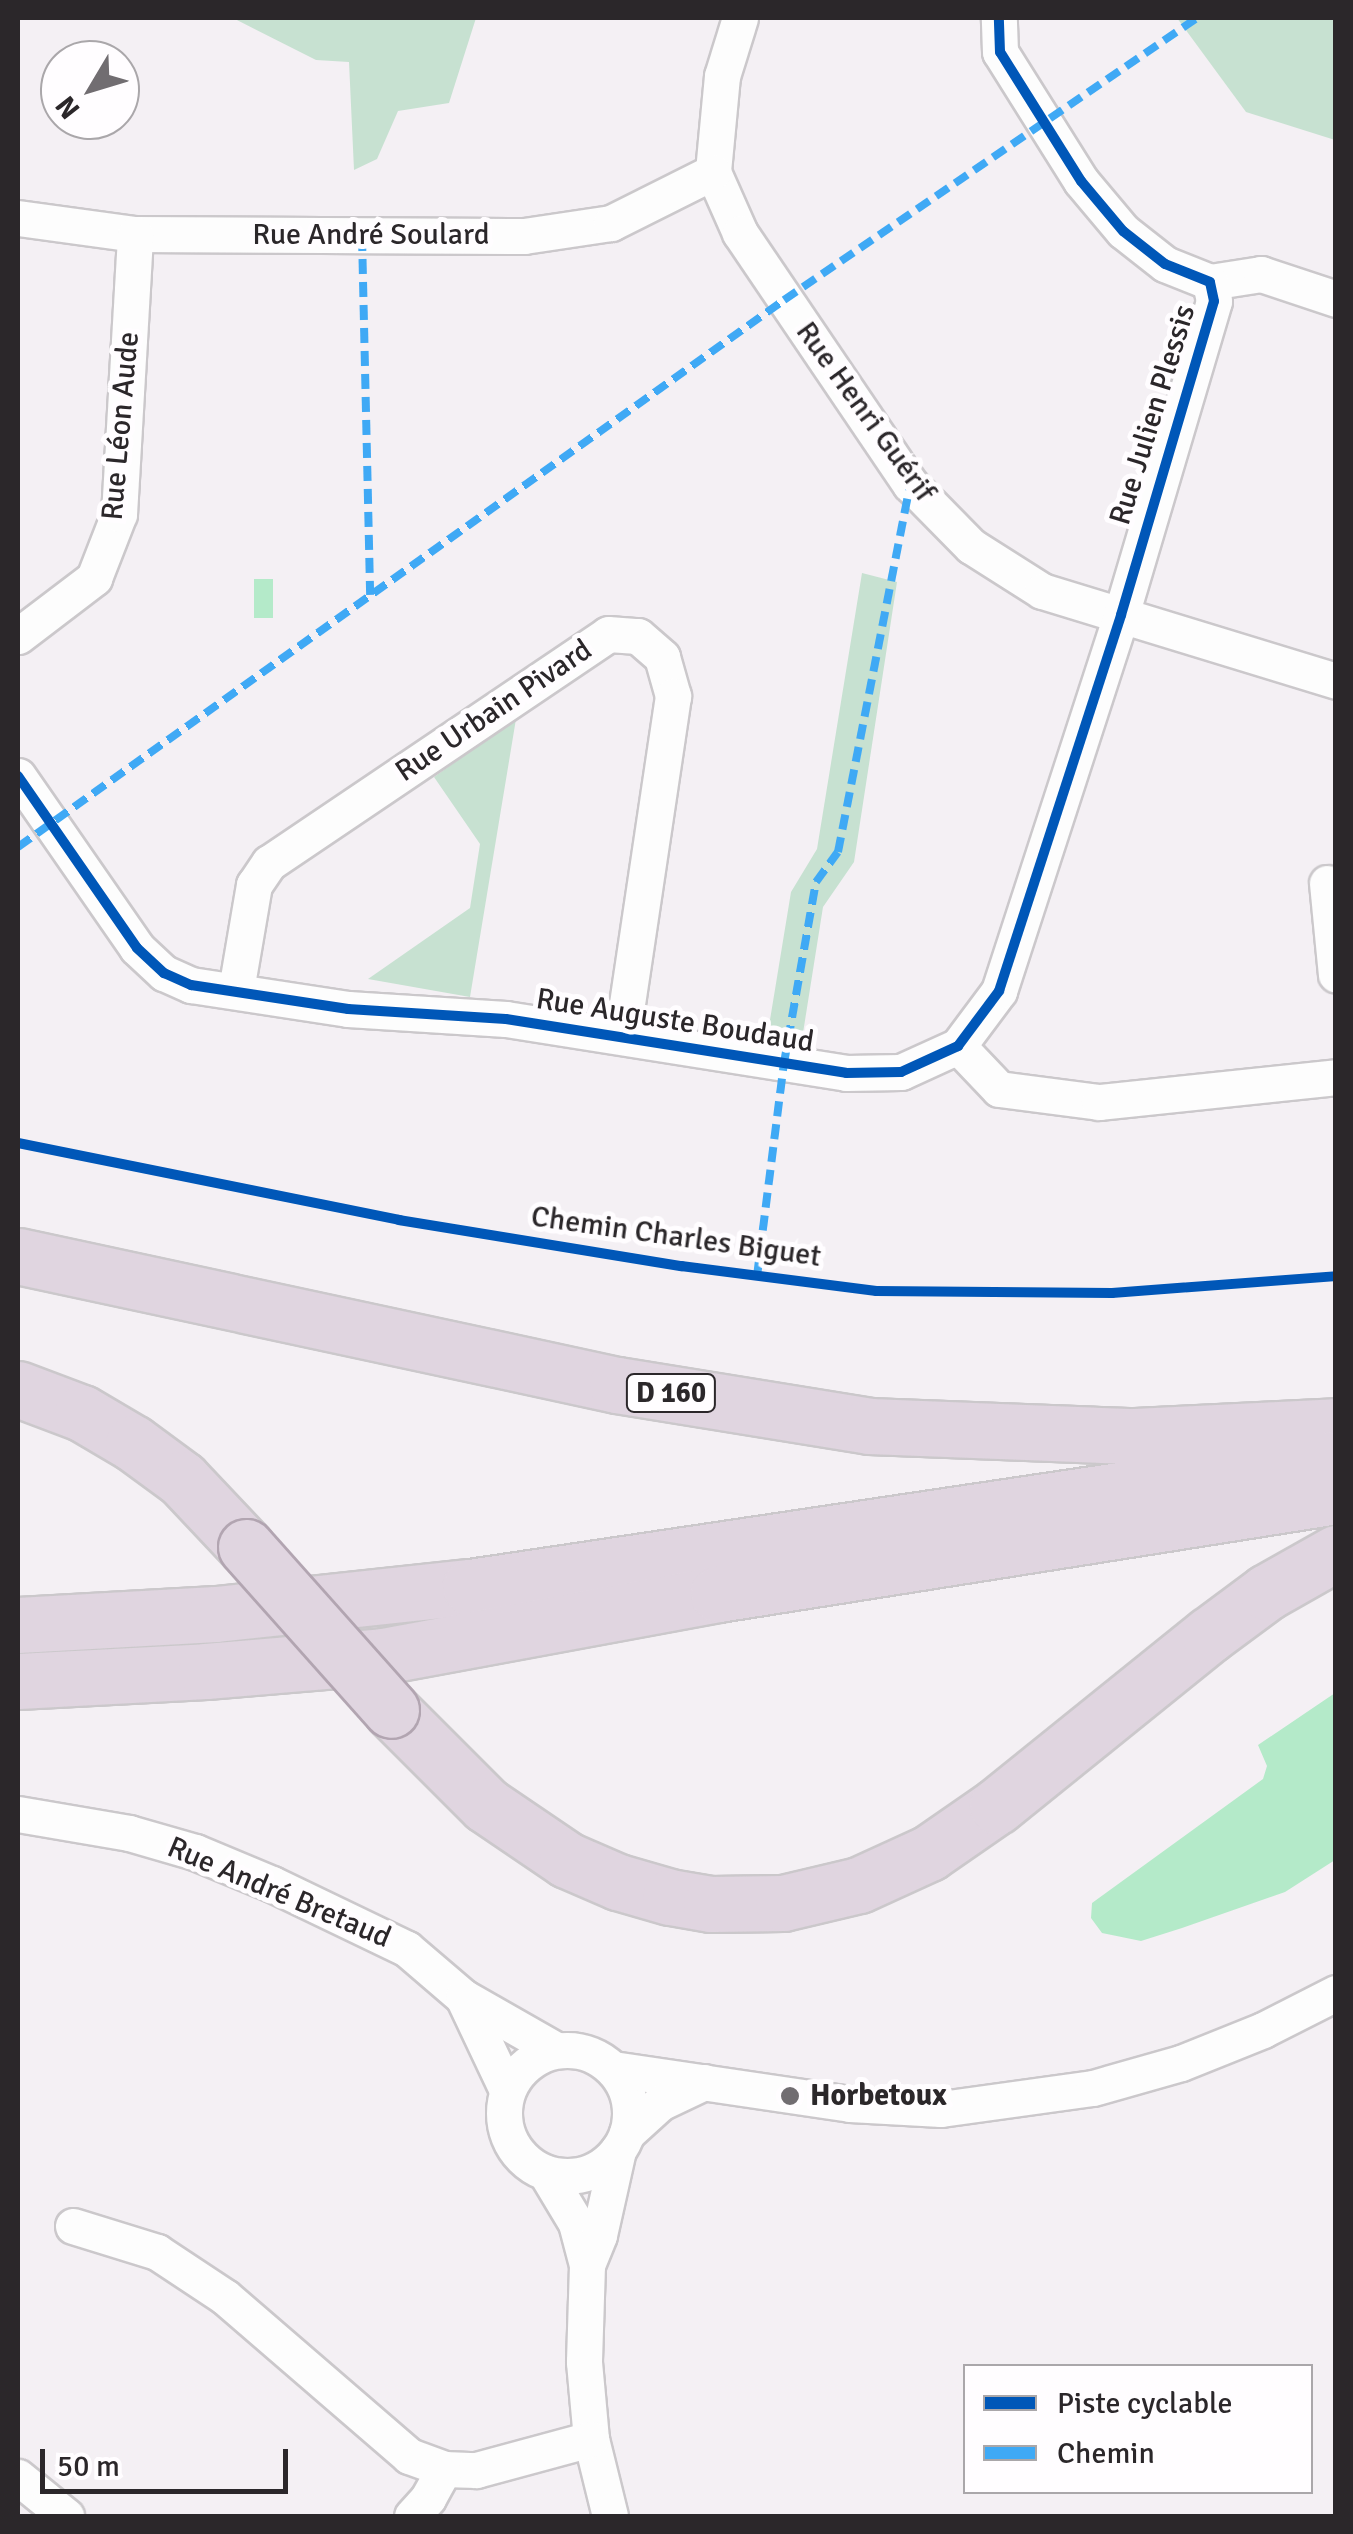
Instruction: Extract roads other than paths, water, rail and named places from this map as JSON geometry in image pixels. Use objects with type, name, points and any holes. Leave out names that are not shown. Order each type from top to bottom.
[{"type":"highway","name":"D 160","points":[[18,1256],[617,1385],[869,1426],[1135,1436],[1336,1426]]},
{"type":"highway","points":[[18,1389],[82,1413],[133,1443],[182,1479],[391,1710],[486,1805],[567,1860],[618,1882],[711,1904],[783,1904],[859,1885],[929,1853],[997,1806],[1208,1635],[1267,1592],[1336,1553]]},
{"type":"highway","points":[[18,1624],[216,1614],[470,1587],[1336,1458]]},
{"type":"highway","points":[[18,1680],[206,1672],[383,1656],[718,1594],[1336,1496]]},
{"type":"street","name":"Rue Henri Guérif","points":[[740,18],[722,76],[713,172],[740,233],[910,484],[971,546],[1042,592],[1336,681]]},
{"type":"street","name":"Rue Julien Plessis","points":[[999,18],[1000,52],[1081,181],[1123,231],[1151,254],[1165,264],[1210,282],[1214,301],[1121,615]]},
{"type":"street","name":"Rue André Soulard","points":[[18,218],[135,234],[524,236],[612,223],[713,172]]},
{"type":"street","name":"Rue Léon Aude","points":[[18,636],[94,578],[119,514],[135,234]]},
{"type":"street","points":[[1210,282],[1260,274],[1336,298]]},
{"type":"street","name":"Rue Auguste Boudaud","points":[[18,776],[137,948],[164,974],[191,985],[348,1009],[506,1019],[846,1073],[901,1072],[958,1046],[999,991],[1121,615]]},
{"type":"street","name":"Rue Urbain Pivard","points":[[236,990],[254,885],[270,863],[608,634],[638,636],[662,657],[672,696],[622,1036]]},
{"type":"street","points":[[1327,883],[1336,974]]},
{"type":"street","points":[[958,1046],[999,1089],[1099,1102],[1336,1077]]},
{"type":"street","name":"Rue André Bretaud","points":[[18,1814],[128,1833],[195,1852],[407,1948],[463,1997],[556,2050]]},
{"type":"street","points":[[610,2516],[591,2439],[584,2362],[587,2265],[576,2223],[546,2172],[518,2154],[509,2140],[504,2106],[508,2090],[526,2064],[556,2050],[587,2053],[613,2069],[850,2104],[941,2109],[1093,2088],[1181,2063],[1264,2030],[1336,1993]]},
{"type":"street","name":"Rue André Bretaud","points":[[463,1997],[508,2090]]},
{"type":"street","points":[[587,2265],[599,2235],[622,2142],[627,2092],[613,2069]]},
{"type":"street","points":[[546,2172],[578,2175],[607,2162],[660,2103],[704,2082]]},
{"type":"street","points":[[73,2226],[157,2252],[225,2297],[409,2456],[444,2469],[476,2470],[591,2439]]},
{"type":"street","points":[[412,2516],[444,2469]]},
{"type":"street","points":[[18,2477],[66,2516]]},
{"type":"place","name":"Horbetoux","points":[[790,2096]]}]
